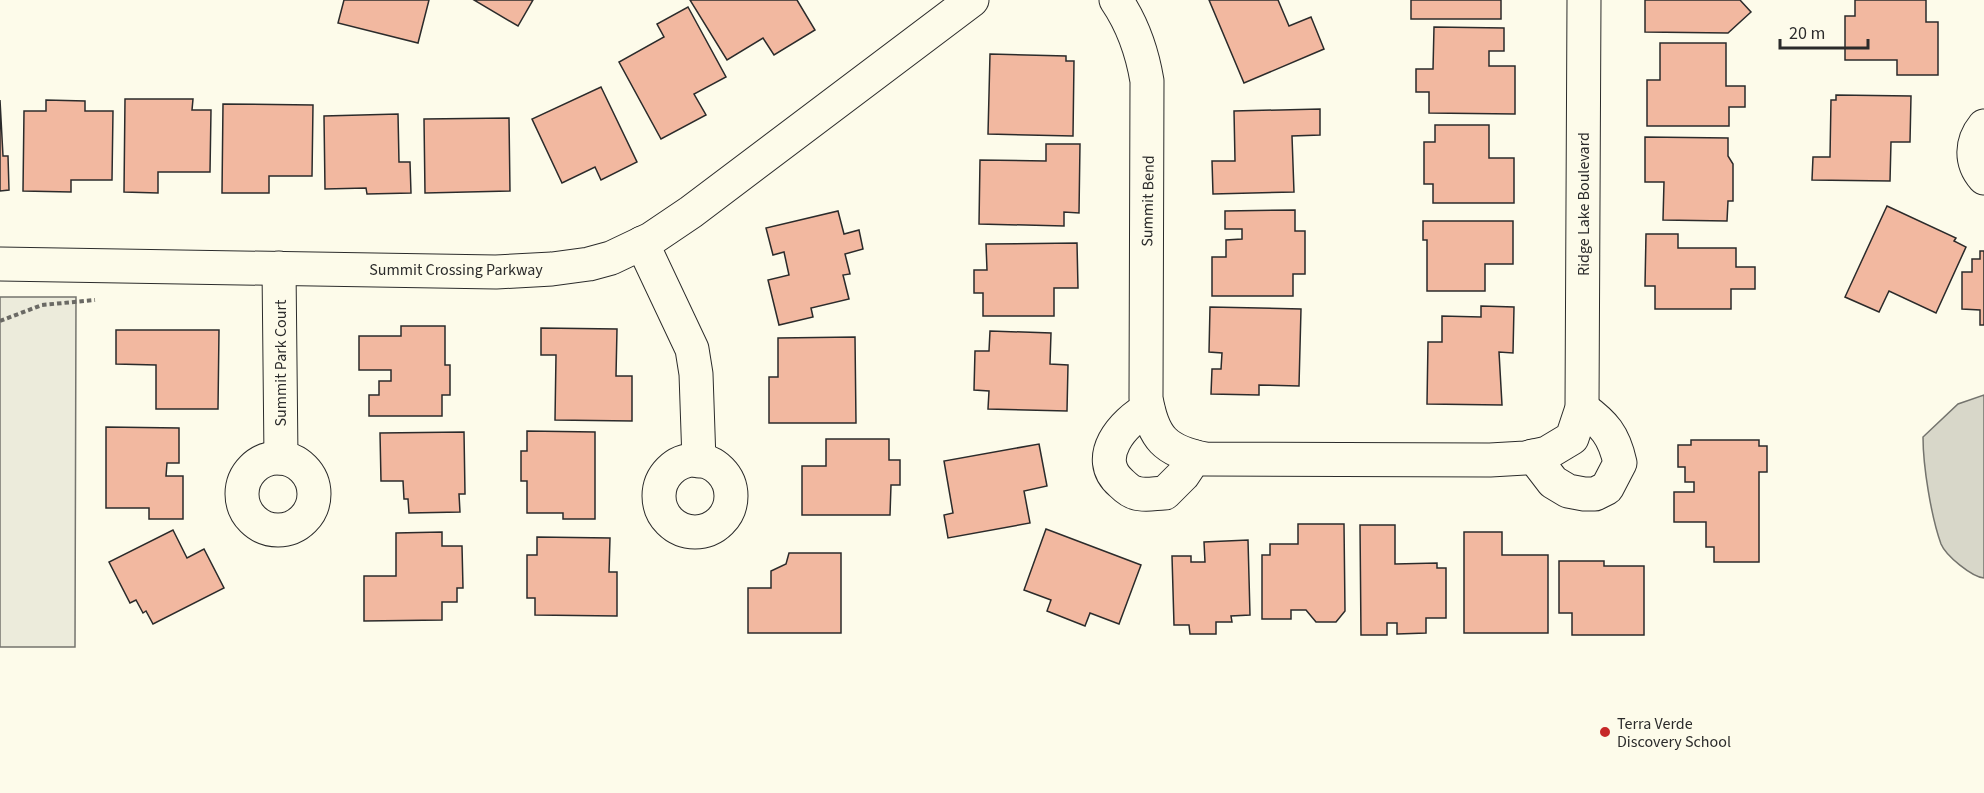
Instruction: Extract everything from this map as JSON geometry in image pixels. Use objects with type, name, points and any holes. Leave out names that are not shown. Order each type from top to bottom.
[{"type":"street","name":"Summit Crossing Parkway","points":[[0,264],[496,272],[590,264],[642,243],[691,212],[972,0]]},
{"type":"street","name":"Summit Bend","points":[[1116,0],[1133,29],[1143,57],[1147,81],[1145,375],[1149,418],[1164,444],[1173,450],[1196,457],[1490,460],[1547,453],[1572,438],[1582,408]]},
{"type":"street","name":"Ridge Lake Boulevard","points":[[1582,408],[1584,0]]},
{"type":"street","points":[[1984,126],[1976,139],[1973,152],[1974,161],[1984,178]]},
{"type":"street","points":[[642,243],[692,349],[696,374],[699,461]]},
{"type":"street","name":"Summit Park Court","points":[[279,268],[281,458]]},
{"type":"street","points":[[1533,456],[1553,482],[1568,491],[1595,494],[1607,488],[1620,463],[1615,441],[1596,419],[1582,408]]},
{"type":"street","points":[[1148,409],[1135,416],[1116,436],[1110,449],[1109,463],[1114,477],[1136,493],[1165,493],[1183,475],[1196,457]]},
{"type":"path","points":[[0,321],[42,305],[95,300]]},
{"type":"shaded area","points":[[0,297],[76,297],[75,647],[0,647]]},
{"type":"shaded area","points":[[1984,395],[1984,578],[1960,565],[1941,544],[1928,491],[1923,437],[1958,404]]},
{"type":"building","points":[[344,0],[429,0],[418,43],[338,23]]},
{"type":"building","points":[[474,0],[533,0],[518,26]]},
{"type":"building","points":[[690,0],[797,0],[815,30],[774,55],[763,38],[727,60]]},
{"type":"building","points":[[1209,0],[1278,0],[1289,26],[1311,17],[1324,49],[1244,83]]},
{"type":"building","points":[[1411,0],[1501,0],[1501,19],[1411,19]]},
{"type":"building","points":[[1645,0],[1740,0],[1751,12],[1728,33],[1645,32]]},
{"type":"building","points":[[1855,0],[1926,0],[1926,22],[1938,22],[1938,75],[1897,75],[1897,60],[1845,60],[1845,16],[1855,16]]},
{"type":"building","points":[[688,7],[726,77],[694,94],[706,115],[661,139],[619,62],[664,37],[657,24]]},
{"type":"building","points":[[1434,27],[1504,28],[1504,51],[1489,51],[1489,66],[1515,66],[1515,114],[1429,113],[1429,92],[1416,92],[1416,69],[1433,69]]},
{"type":"building","points":[[1660,43],[1726,43],[1726,86],[1745,86],[1745,107],[1729,107],[1729,126],[1647,126],[1647,80],[1660,80]]},
{"type":"building","points":[[990,54],[1066,56],[1066,61],[1074,61],[1073,136],[988,134]]},
{"type":"building","points":[[601,87],[637,162],[601,180],[595,167],[562,183],[532,119]]},
{"type":"building","points":[[1836,95],[1911,96],[1910,142],[1891,142],[1890,181],[1812,180],[1813,157],[1830,157],[1831,100],[1836,100]]},
{"type":"building","points":[[125,99],[193,99],[192,110],[211,110],[210,172],[158,172],[158,193],[124,192]]},
{"type":"building","points":[[0,100],[3,156],[8,156],[9,190],[0,191]]},
{"type":"building","points":[[46,100],[85,101],[85,111],[113,111],[112,180],[71,180],[71,192],[23,191],[24,111],[46,111]]},
{"type":"building","points":[[223,104],[313,105],[312,176],[269,176],[269,193],[222,193]]},
{"type":"building","points":[[1320,109],[1320,135],[1292,136],[1294,192],[1213,194],[1212,161],[1235,161],[1234,111]]},
{"type":"building","points":[[398,114],[399,162],[410,162],[411,193],[367,194],[366,188],[325,189],[324,116]]},
{"type":"building","points":[[509,118],[510,191],[425,193],[424,119]]},
{"type":"building","points":[[1435,125],[1489,125],[1489,158],[1514,158],[1514,203],[1433,203],[1433,184],[1424,184],[1424,142],[1435,142]]},
{"type":"building","points":[[1645,137],[1728,138],[1728,156],[1733,164],[1733,201],[1728,201],[1727,221],[1663,220],[1664,182],[1645,182]]},
{"type":"building","points":[[1046,144],[1080,144],[1079,213],[1064,212],[1064,226],[979,224],[980,160],[1046,161]]},
{"type":"building","points":[[1887,206],[1956,238],[1954,241],[1966,247],[1936,313],[1889,291],[1879,312],[1845,297]]},
{"type":"building","points":[[1295,210],[1295,231],[1305,231],[1305,274],[1293,274],[1293,296],[1212,296],[1212,257],[1226,257],[1226,240],[1242,239],[1242,229],[1225,229],[1225,211]]},
{"type":"building","points":[[838,211],[844,234],[859,230],[863,249],[845,254],[850,274],[843,275],[849,299],[811,308],[813,317],[779,325],[768,280],[789,275],[784,252],[773,255],[766,228]]},
{"type":"building","points":[[1423,221],[1513,221],[1513,264],[1485,264],[1485,291],[1427,291],[1427,240],[1423,240]]},
{"type":"building","points":[[1646,234],[1678,234],[1678,248],[1736,248],[1736,267],[1755,267],[1755,289],[1731,289],[1731,309],[1655,309],[1655,286],[1645,286]]},
{"type":"building","points":[[1077,243],[1078,288],[1054,288],[1054,316],[983,316],[983,293],[974,293],[974,270],[987,270],[986,244]]},
{"type":"building","points":[[1980,251],[1984,251],[1984,325],[1980,325],[1980,310],[1962,309],[1962,272],[1972,272],[1972,259],[1980,259]]},
{"type":"building","points":[[1481,306],[1514,307],[1513,353],[1499,352],[1502,405],[1427,404],[1428,342],[1442,342],[1442,316],[1481,317]]},
{"type":"building","points":[[1210,307],[1301,309],[1299,386],[1259,385],[1259,395],[1211,394],[1212,369],[1221,369],[1222,353],[1209,352]]},
{"type":"building","points":[[401,326],[445,326],[445,365],[450,365],[450,395],[442,395],[442,416],[369,416],[369,395],[379,395],[379,381],[391,381],[391,370],[359,370],[359,336],[401,336]]},
{"type":"building","points":[[541,328],[617,329],[616,376],[632,376],[632,421],[555,420],[556,355],[541,355]]},
{"type":"building","points":[[116,330],[219,330],[218,409],[156,409],[156,365],[116,364]]},
{"type":"building","points":[[990,331],[1051,333],[1050,364],[1068,365],[1067,411],[988,409],[989,391],[974,390],[975,351],[989,351]]},
{"type":"building","points":[[855,337],[856,423],[769,423],[769,377],[778,377],[778,338]]},
{"type":"building","points":[[106,427],[179,428],[179,463],[167,463],[166,476],[183,476],[183,519],[149,519],[149,508],[106,508]]},
{"type":"building","points":[[527,431],[595,432],[595,519],[563,519],[563,513],[527,513],[527,481],[521,481],[521,451],[527,451]]},
{"type":"building","points":[[464,432],[465,494],[459,494],[460,512],[409,513],[408,499],[404,499],[403,481],[381,481],[380,433]]},
{"type":"building","points":[[826,439],[889,439],[889,460],[900,460],[900,485],[891,485],[890,515],[802,515],[802,466],[826,466]]},
{"type":"building","points":[[1691,440],[1759,440],[1759,446],[1767,446],[1767,472],[1759,472],[1759,562],[1714,562],[1714,547],[1706,547],[1706,522],[1674,522],[1674,492],[1694,492],[1694,482],[1685,482],[1685,467],[1678,467],[1678,445],[1691,445]]},
{"type":"building","points":[[1039,444],[1047,486],[1024,491],[1030,523],[948,538],[944,515],[953,513],[944,461]]},
{"type":"building","points":[[1298,524],[1344,524],[1345,611],[1336,622],[1316,622],[1306,610],[1291,610],[1291,619],[1262,619],[1262,555],[1270,555],[1270,544],[1298,544]]},
{"type":"building","points":[[1360,525],[1395,525],[1395,564],[1437,563],[1437,568],[1446,568],[1446,618],[1426,618],[1426,633],[1397,634],[1397,623],[1387,623],[1387,635],[1361,635]]},
{"type":"building","points":[[1046,529],[1141,565],[1119,624],[1090,613],[1085,626],[1047,611],[1051,600],[1024,590]]},
{"type":"building","points":[[173,530],[187,558],[204,549],[224,588],[153,624],[146,611],[143,613],[136,600],[130,603],[109,562]]},
{"type":"building","points":[[442,532],[442,546],[462,546],[463,588],[457,588],[457,602],[442,602],[442,620],[364,621],[364,576],[396,576],[396,533]]},
{"type":"building","points":[[1464,532],[1502,532],[1502,555],[1548,555],[1548,633],[1464,633]]},
{"type":"building","points":[[537,537],[610,538],[609,572],[617,572],[617,616],[535,615],[535,598],[527,598],[527,555],[537,555]]},
{"type":"building","points":[[1248,540],[1250,615],[1231,616],[1232,622],[1216,622],[1216,634],[1190,634],[1189,625],[1174,625],[1172,556],[1191,556],[1191,562],[1205,562],[1204,542]]},
{"type":"building","points":[[789,553],[841,553],[841,633],[748,633],[748,588],[771,588],[771,571],[786,564]]},
{"type":"building","points":[[1559,561],[1604,561],[1604,566],[1644,566],[1644,635],[1572,635],[1572,613],[1559,613]]},
{"type":"place","name":"Terra Verde Discovery School","points":[[1605,732]]}]
